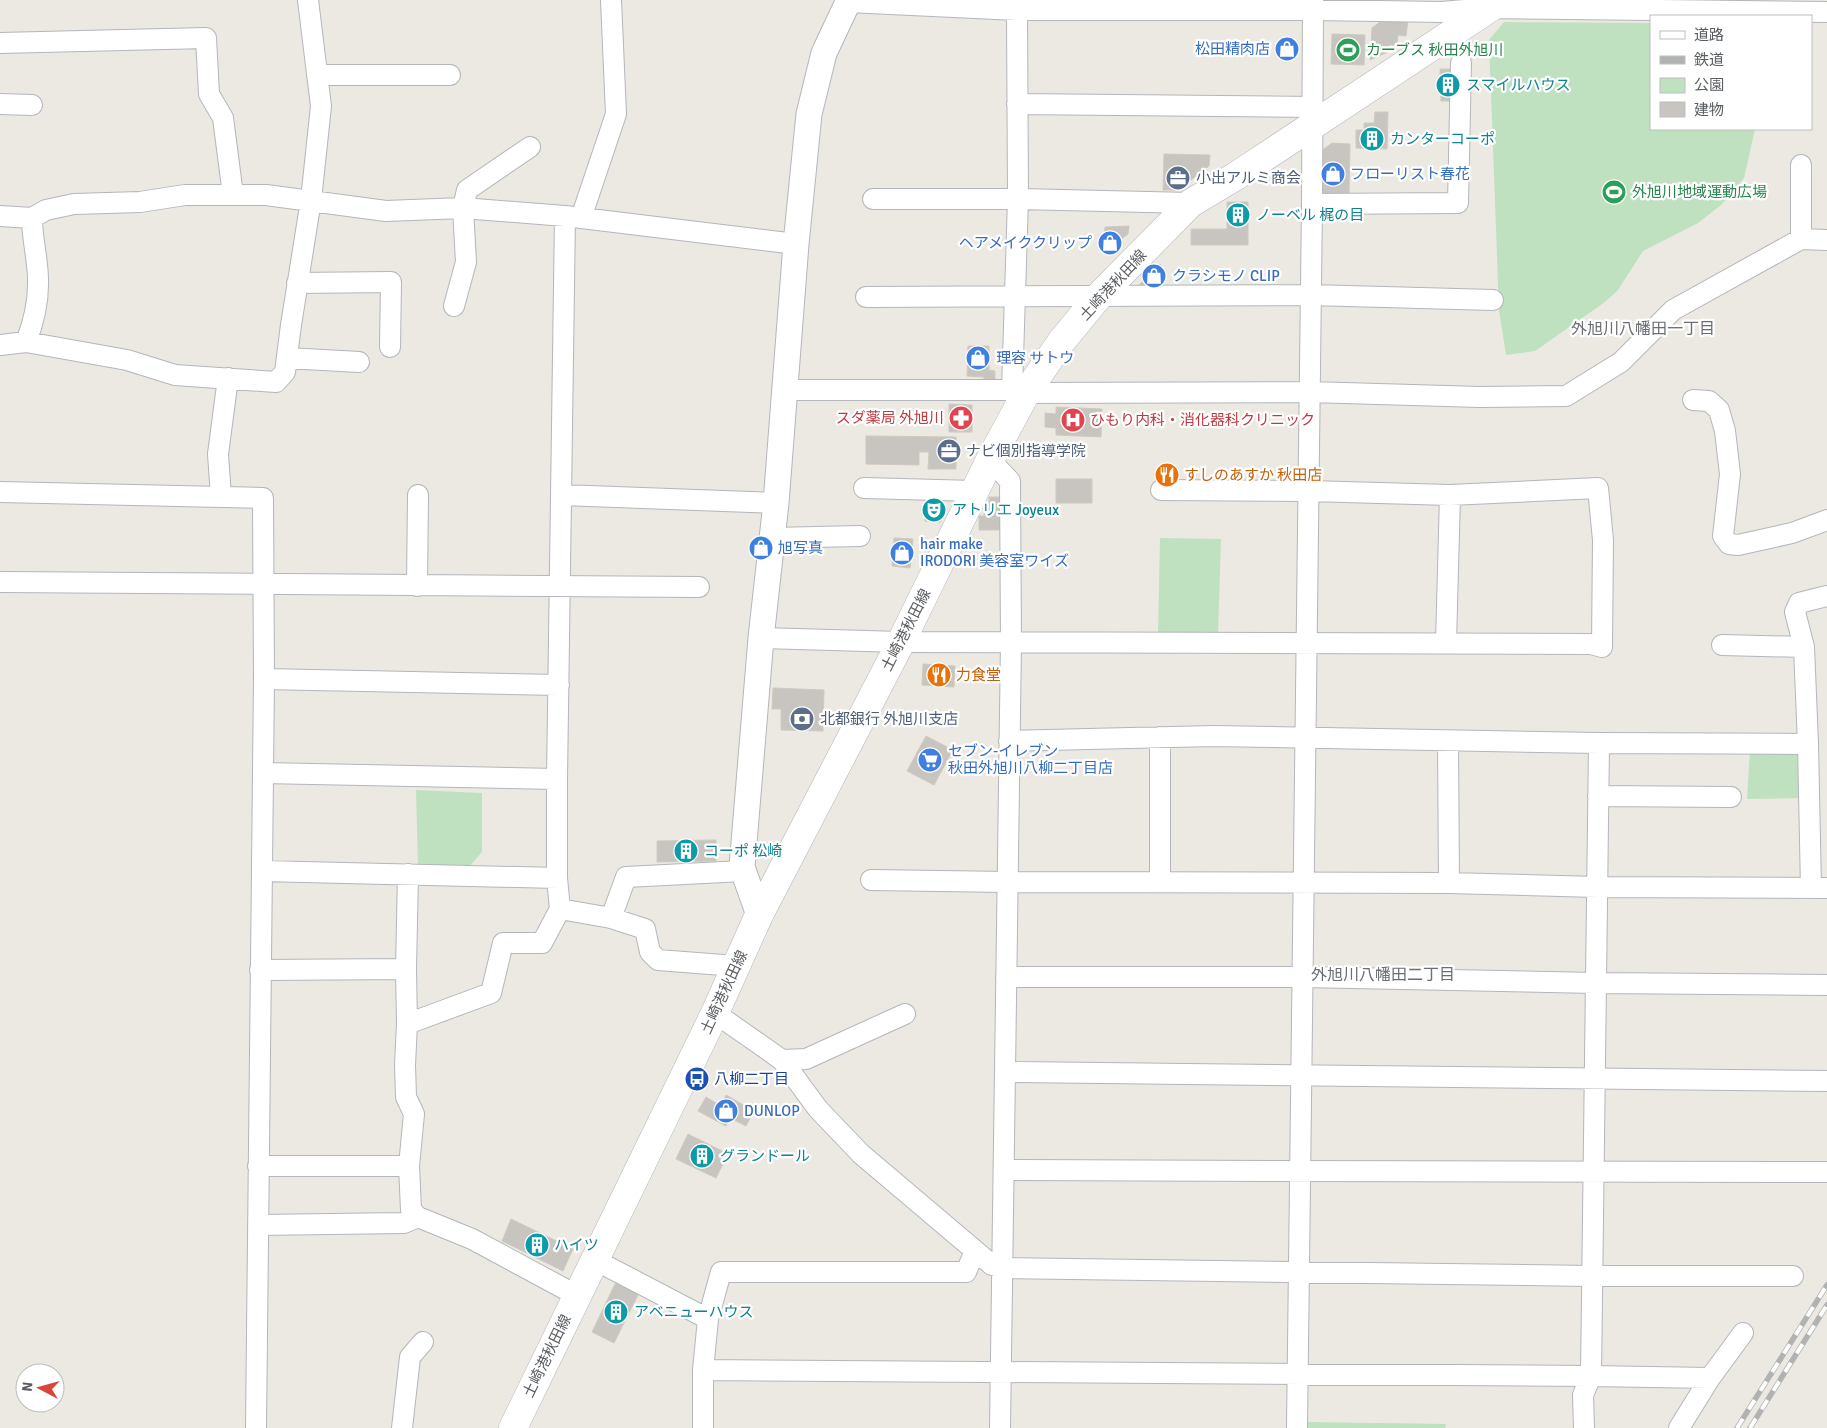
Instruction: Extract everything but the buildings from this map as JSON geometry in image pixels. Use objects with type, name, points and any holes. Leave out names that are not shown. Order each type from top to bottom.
[{"type":"main road","name":"土崎港秋田線","points":[[513,1428],[576,1295],[595,1260],[715,1013],[759,915],[901,642],[990,460],[1019,392],[1098,297],[1191,203],[1313,117],[1492,3]]},
{"type":"street","points":[[0,344],[26,342],[127,360],[175,375],[276,382],[285,372],[311,200],[321,106],[308,0]]},
{"type":"street","points":[[407,1024],[491,993],[503,943],[542,943],[560,909],[557,878],[557,779],[562,495],[573,217],[616,114],[611,0]]},
{"type":"street","points":[[759,915],[742,867],[761,638],[776,502],[796,244],[809,114],[824,53],[848,1],[1017,10],[1313,5],[1441,12],[1492,3],[1827,12]]},
{"type":"street","points":[[1297,1428],[1313,5]]},
{"type":"street","points":[[1017,10],[1018,199],[1015,298],[1019,392]]},
{"type":"street","points":[[0,43],[206,38],[209,94],[224,118],[233,195]]},
{"type":"street","points":[[1312,204],[1458,203],[1461,63]]},
{"type":"street","points":[[317,75],[450,76]]},
{"type":"street","points":[[0,104],[32,105]]},
{"type":"street","points":[[1017,104],[1313,117]]},
{"type":"street","points":[[454,306],[466,262],[463,208],[467,190],[530,147]]},
{"type":"street","points":[[1801,165],[1802,239]]},
{"type":"street","points":[[0,216],[32,218],[46,210],[74,204],[140,202],[185,195],[266,195],[386,211],[463,208],[573,217],[796,244]]},
{"type":"street","points":[[873,199],[1018,199],[1191,203]]},
{"type":"street","points":[[26,342],[34,321],[38,284],[32,236],[32,218]]},
{"type":"street","points":[[785,390],[1310,392],[1480,397],[1566,396],[1621,362],[1673,310],[1802,239],[1827,240]]},
{"type":"street","points":[[298,283],[391,282],[390,347]]},
{"type":"street","points":[[866,297],[1015,298],[1311,295],[1494,300]]},
{"type":"street","points":[[287,358],[359,362]]},
{"type":"street","points":[[221,497],[218,454],[228,378]]},
{"type":"street","points":[[1693,400],[1709,401],[1719,410],[1725,432],[1730,474],[1723,536],[1729,544],[1738,545],[1792,533],[1827,520]]},
{"type":"street","points":[[990,460],[1010,481],[1011,642],[1000,1428]]},
{"type":"street","points":[[864,488],[974,491]]},
{"type":"street","points":[[761,638],[901,642],[1307,642],[1591,644],[1602,646],[1603,540],[1598,488],[1450,495],[1309,491],[1161,490]]},
{"type":"street","points":[[0,492],[263,498],[264,679],[256,1428]]},
{"type":"street","points":[[417,586],[418,494]]},
{"type":"street","points":[[562,495],[776,502]]},
{"type":"street","points":[[1446,643],[1450,495]]},
{"type":"street","points":[[772,538],[860,536]]},
{"type":"street","points":[[0,582],[698,587]]},
{"type":"street","points":[[871,880],[1449,883],[1819,888],[1818,796],[1808,744],[1804,647],[1795,612],[1799,603],[1827,596]]},
{"type":"street","points":[[1722,645],[1804,647]]},
{"type":"street","points":[[264,679],[559,685]]},
{"type":"street","points":[[1009,740],[1213,736],[1599,743],[1808,744]]},
{"type":"street","points":[[1160,737],[1160,882]]},
{"type":"street","points":[[1448,740],[1449,883]]},
{"type":"street","points":[[1584,1428],[1584,1394],[1591,1376],[1599,743]]},
{"type":"street","points":[[263,773],[557,779]]},
{"type":"street","points":[[1598,796],[1731,797]]},
{"type":"street","points":[[262,871],[557,878]]},
{"type":"street","points":[[611,918],[626,877],[743,871]]},
{"type":"street","points":[[408,874],[405,1066],[406,1097],[414,1114],[410,1166],[411,1210],[418,1217],[472,1239],[576,1295]]},
{"type":"street","points":[[560,909],[611,918],[645,929],[650,952],[658,960],[736,966]]},
{"type":"street","points":[[260,970],[406,969]]},
{"type":"street","points":[[1006,977],[1303,977],[1596,983],[1827,985]]},
{"type":"street","points":[[715,1013],[782,1060],[818,1110],[861,1154],[992,1265],[1002,1268],[1592,1276],[1793,1276]]},
{"type":"street","points":[[782,1060],[806,1059],[905,1014]]},
{"type":"street","points":[[1005,1072],[1827,1081]]},
{"type":"street","points":[[258,1166],[410,1166]]},
{"type":"street","points":[[1004,1170],[1301,1170],[1594,1173],[1827,1172]]},
{"type":"street","points":[[258,1225],[404,1223],[418,1217]]},
{"type":"street","points":[[703,1428],[703,1370],[708,1319],[721,1272],[966,1272],[976,1251]]},
{"type":"street","points":[[595,1260],[708,1319]]},
{"type":"street","points":[[1679,1428],[1710,1378],[1743,1333]]},
{"type":"street","points":[[402,1428],[410,1357],[423,1342]]},
{"type":"street","points":[[703,1370],[1710,1378]]},
{"type":"green space","name":"外旭川地域運動広場","points":[[1504,22],[1650,23],[1650,130],[1755,130],[1744,178],[1721,205],[1698,223],[1643,251],[1618,290],[1605,302],[1535,351],[1506,355],[1499,310],[1489,40]]},
{"type":"green space","points":[[1160,538],[1221,539],[1218,635],[1158,634]]},
{"type":"green space","points":[[1750,750],[1801,751],[1802,798],[1747,799]]},
{"type":"green space","points":[[416,790],[482,793],[482,852],[467,869],[418,866]]},
{"type":"green space","points":[[1306,1422],[1446,1424],[1445,1428],[1306,1428]]},
{"type":"railway","points":[[1737,1428],[1827,1285]]},
{"type":"railway","points":[[1750,1428],[1827,1305]]},
{"type":"place","name":"松田精肉店","points":[[1287,49]]},
{"type":"place","name":"カーブス 秋田外旭川","points":[[1348,50]]},
{"type":"place","name":"スマイルハウス","points":[[1448,85]]},
{"type":"place","name":"カンターコーポ","points":[[1372,139]]},
{"type":"place","name":"フローリスト春花","points":[[1333,174]]},
{"type":"place","name":"小出アルミ商会","points":[[1178,178]]},
{"type":"place","name":"外旭川地域運動広場","points":[[1614,192]]},
{"type":"place","name":"ノーベル 梶の目","points":[[1238,215]]},
{"type":"place","name":"ヘアメイククリップ","points":[[1110,243]]},
{"type":"place","name":"クラシモノ CLIP","points":[[1154,276]]},
{"type":"place","name":"理容 サトウ","points":[[978,358]]},
{"type":"place","name":"スダ薬局 外旭川","points":[[961,418]]},
{"type":"place","name":"ひもり内科・消化器科クリニック","points":[[1073,420]]},
{"type":"place","name":"ナビ個別指導学院","points":[[949,451]]},
{"type":"place","name":"すしのあすか 秋田店","points":[[1167,475]]},
{"type":"place","name":"アトリエ Joyeux","points":[[934,510]]},
{"type":"place","name":"旭写真","points":[[761,548]]},
{"type":"place","name":"hair make IRODORI 美容室ワイズ","points":[[902,553]]},
{"type":"place","name":"力食堂","points":[[939,675]]},
{"type":"place","name":"北都銀行 外旭川支店","points":[[802,719]]},
{"type":"place","name":"セブン-イレブン 秋田外旭川八柳二丁目店","points":[[930,760]]},
{"type":"place","name":"コーポ 松崎","points":[[686,851]]},
{"type":"place","name":"八柳二丁目","points":[[697,1079]]},
{"type":"place","name":"DUNLOP","points":[[726,1111]]},
{"type":"place","name":"グランドール","points":[[702,1156]]},
{"type":"place","name":"ハイツ","points":[[537,1245]]},
{"type":"place","name":"アベニューハウス","points":[[616,1312]]},
{"type":"district","name":"外旭川八幡田一丁目","points":[[1643,329]]},
{"type":"district","name":"外旭川八幡田二丁目","points":[[1383,975]]}]
